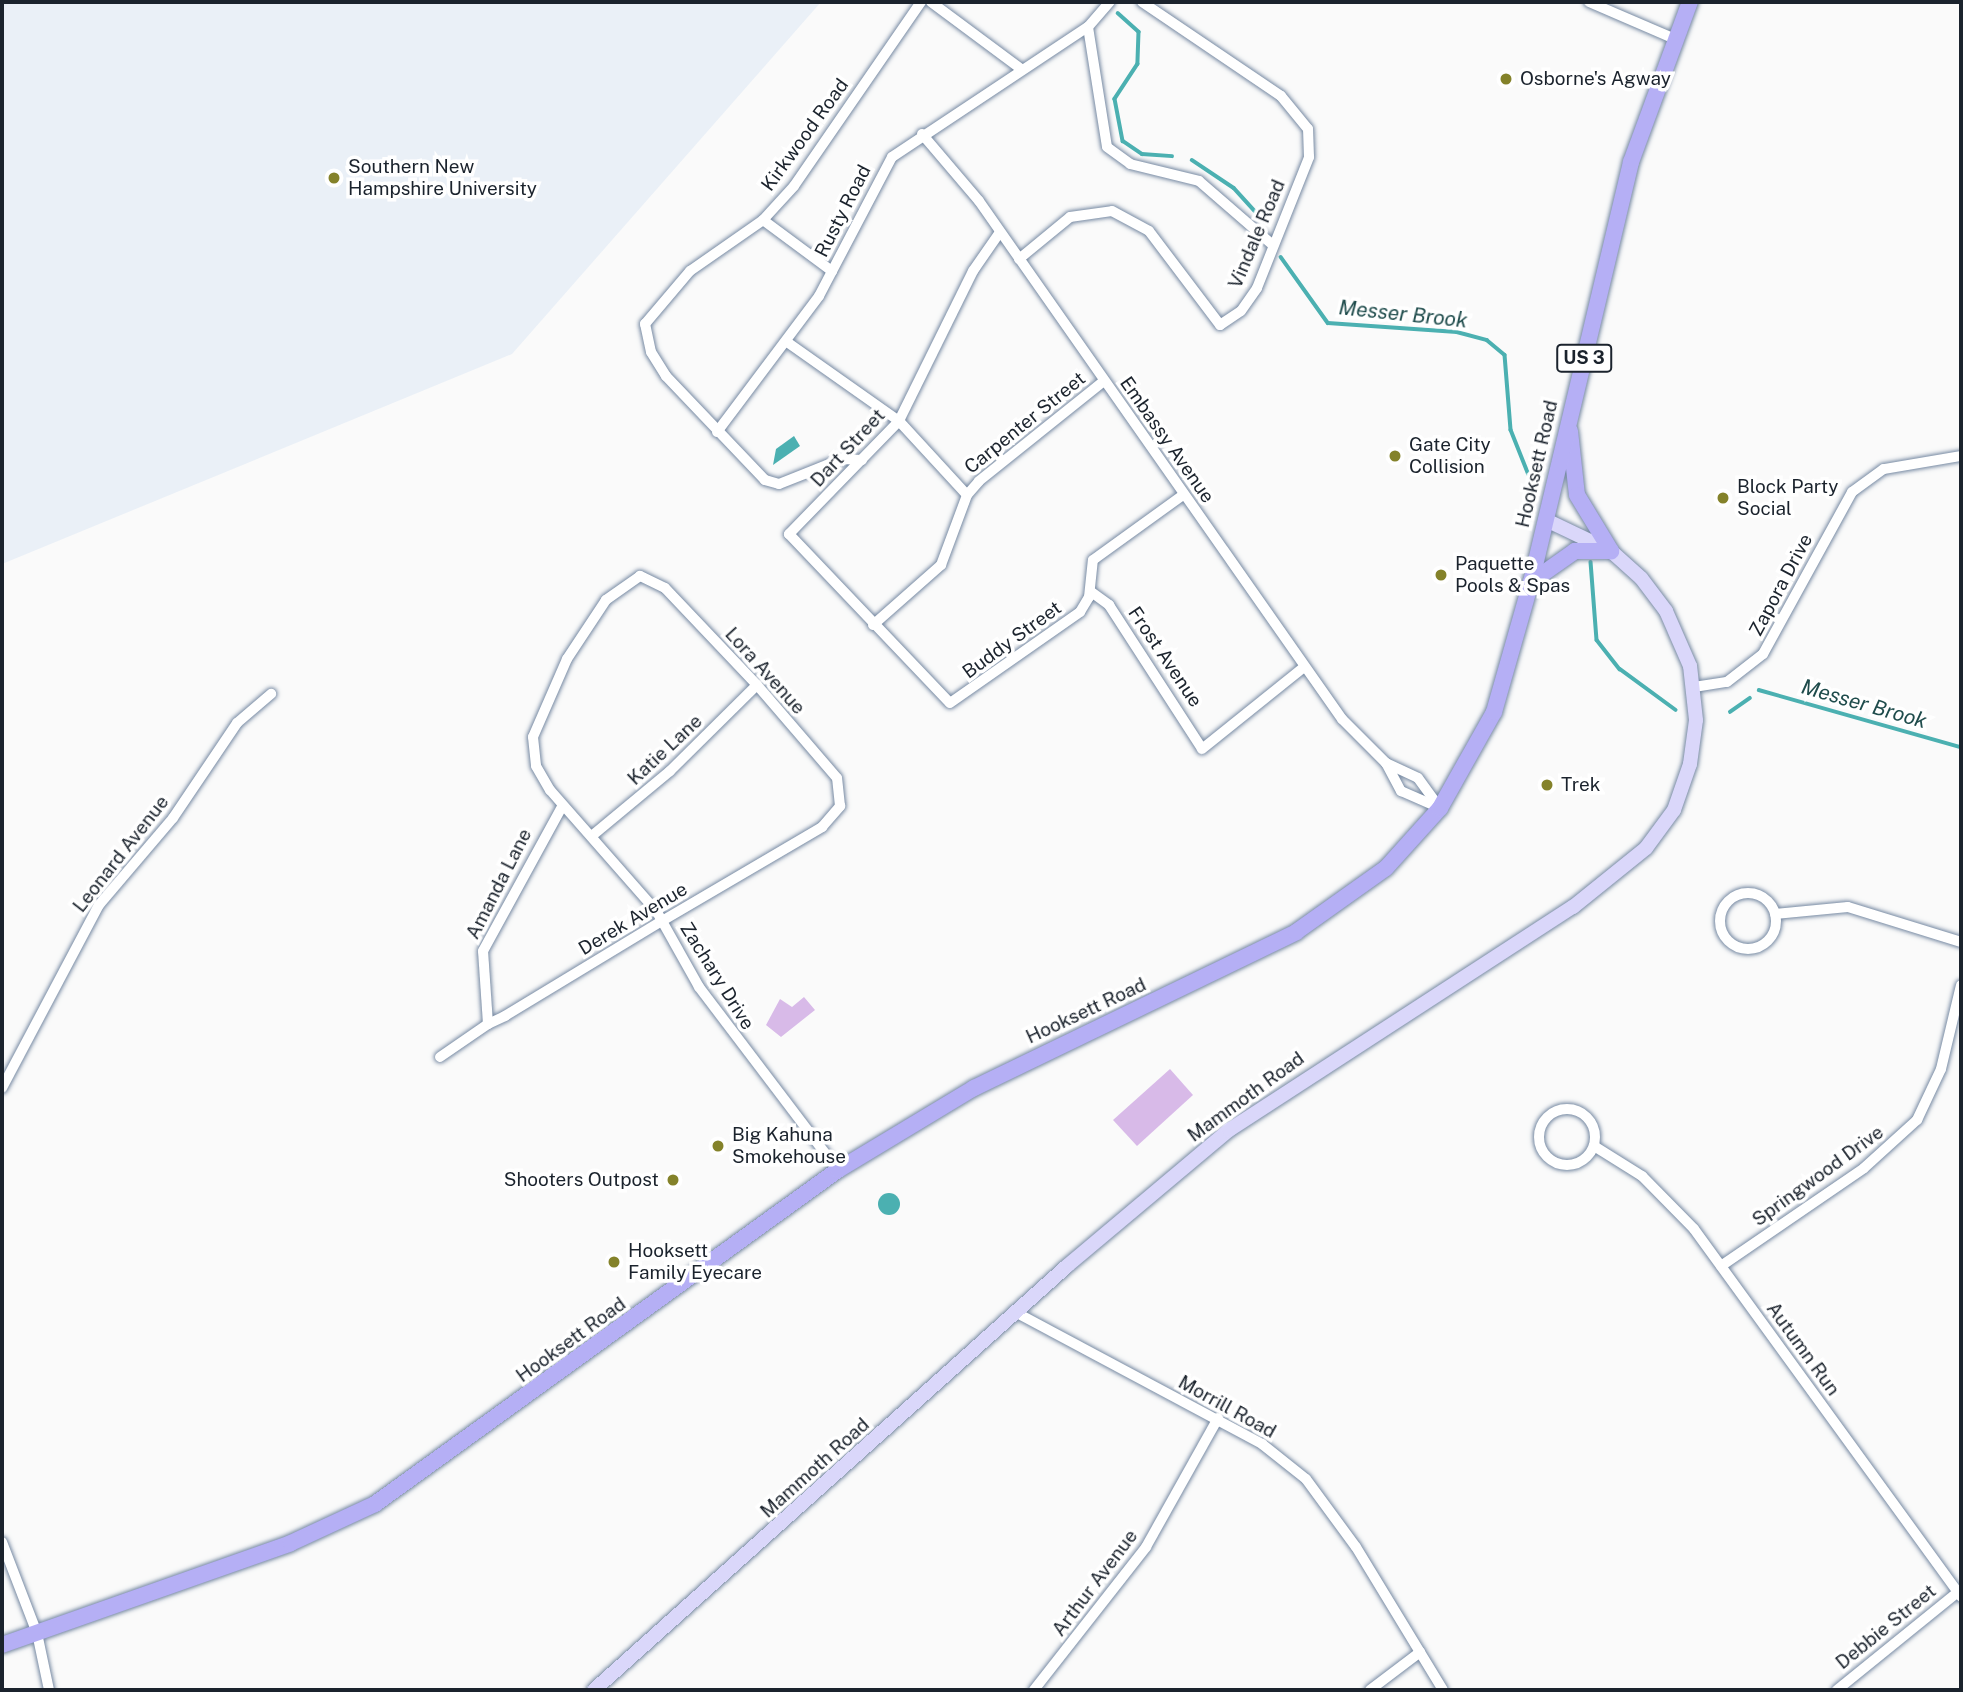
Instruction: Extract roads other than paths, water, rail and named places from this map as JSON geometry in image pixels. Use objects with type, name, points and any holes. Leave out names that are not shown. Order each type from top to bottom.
[{"type":"main road","name":"Hooksett Road","points":[[2,1645],[291,1543],[375,1504],[838,1170],[974,1088],[1320,919],[1386,868],[1440,808],[1494,712],[1531,582],[1631,162],[1690,2]]},
{"type":"main road","points":[[1569,421],[1577,495],[1611,551]]},
{"type":"main road","name":"Mammoth Road","points":[[594,1690],[1017,1313],[1229,1130],[1629,866],[1661,830],[1683,788],[1694,744],[1693,687],[1666,611],[1611,551],[1546,520]]},
{"type":"main road","points":[[1531,582],[1575,551],[1611,551]]},
{"type":"street","name":"Kirkwood Road","points":[[717,432],[666,376],[651,352],[645,324],[690,271],[763,220],[922,2]]},
{"type":"street","points":[[931,2],[1020,68]]},
{"type":"street","name":"Rusty Road","points":[[717,432],[787,342],[832,271],[883,169],[922,134],[1020,68],[1088,27],[1110,2]]},
{"type":"street","name":"Vindale Road","points":[[1018,259],[1070,218],[1097,210],[1126,214],[1149,231],[1220,325],[1241,311],[1257,288],[1309,157],[1304,122],[1281,96],[1142,2]]},
{"type":"street","points":[[1590,2],[1675,39]]},
{"type":"street","points":[[1088,27],[1107,147],[1130,164],[1199,181],[1273,245]]},
{"type":"street","name":"Embassy Avenue","points":[[922,134],[1000,232],[1342,719],[1386,763],[1401,791],[1440,808]]},
{"type":"street","points":[[763,220],[832,271]]},
{"type":"street","name":"Dart Street","points":[[873,625],[789,534],[899,421],[972,271],[1000,232]]},
{"type":"street","points":[[787,342],[899,421],[967,495]]},
{"type":"street","name":"Carpenter Street","points":[[873,625],[941,565],[967,495],[1104,381]]},
{"type":"street","points":[[717,432],[765,480],[779,484],[842,459],[862,460]]},
{"type":"street","name":"Zapora Drive","points":[[1693,687],[1727,682],[1763,654],[1852,492],[1884,469],[1961,456]]},
{"type":"street","name":"Buddy Street","points":[[873,625],[950,702],[1059,629],[1084,608],[1090,591],[1093,560],[1184,495]]},
{"type":"street","name":"Lora Avenue","points":[[640,576],[665,588],[757,685],[837,778],[840,806]]},
{"type":"street","name":"Zachary Drive","points":[[640,576],[606,600],[582,635],[533,737],[539,772],[563,805],[593,835],[662,921],[740,1045],[838,1170]]},
{"type":"street","name":"Frost Avenue","points":[[1090,591],[1109,605],[1202,749],[1304,667]]},
{"type":"street","name":"Katie Lane","points":[[593,835],[670,771],[757,685]]},
{"type":"street","name":"Leonard Avenue","points":[[2,1088],[99,905],[173,818],[236,723],[271,694]]},
{"type":"street","name":"Embassy Avenue","points":[[1386,763],[1418,778],[1440,808]]},
{"type":"street","name":"Amanda Lane","points":[[488,1024],[483,951],[563,805]]},
{"type":"street","name":"Derek Avenue","points":[[440,1057],[488,1024],[822,827],[840,806]]},
{"type":"street","points":[[1745,893],[1766,900],[1774,915],[1771,936],[1753,948],[1732,944],[1720,925],[1726,904],[1745,893]]},
{"type":"street","points":[[1774,915],[1848,907],[1961,942]]},
{"type":"street","name":"Springwood Drive","points":[[1721,1266],[1864,1168],[1917,1121],[1941,1069],[1961,985]]},
{"type":"street","points":[[1577,1111],[1594,1128],[1594,1146],[1578,1163],[1554,1163],[1539,1144],[1541,1126],[1553,1112],[1577,1111]]},
{"type":"street","name":"Autumn Run","points":[[1594,1146],[1665,1197],[1721,1266],[1959,1594]]},
{"type":"street","name":"Morrill Road","points":[[1017,1313],[1217,1419],[1283,1460],[1325,1501],[1443,1690]]},
{"type":"street","name":"Arthur Avenue","points":[[1034,1690],[1146,1548],[1217,1419]]},
{"type":"street","points":[[2,1542],[37,1633],[49,1690]]},
{"type":"street","name":"Debbie Street","points":[[1837,1690],[1959,1594]]},
{"type":"street","points":[[1370,1690],[1420,1652]]},
{"type":"water","points":[[794,436],[800,446],[773,465],[776,449]]},
{"type":"water","points":[[889,1193],[897,1196],[900,1204],[897,1212],[889,1215],[881,1212],[878,1204],[881,1196]]},
{"type":"waterway","name":"Messer Brook","points":[[1118,13],[1139,32],[1138,64],[1115,99],[1123,141],[1142,154],[1172,156]]},
{"type":"waterway","name":"Messer Brook","points":[[1192,160],[1234,188],[1264,221]]},
{"type":"waterway","name":"Messer Brook","points":[[1281,257],[1328,323],[1457,332],[1487,340],[1505,355],[1511,430],[1531,480]]},
{"type":"waterway","name":"Messer Brook","points":[[1591,562],[1597,640],[1620,669],[1676,710]]},
{"type":"waterway","name":"Messer Brook","points":[[1759,690],[1961,747]]},
{"type":"waterway","name":"Messer Brook","points":[[1730,712],[1750,698]]},
{"type":"place","name":"Osborne's Agway","points":[[1506,79]]},
{"type":"place","name":"Southern New Hampshire University","points":[[334,178]]},
{"type":"place","name":"Gate City Collision","points":[[1395,456]]},
{"type":"place","name":"Block Party Social","points":[[1723,498]]},
{"type":"place","name":"Paquette Pools & Spas","points":[[1441,575]]},
{"type":"place","name":"Trek","points":[[1547,785]]},
{"type":"place","name":"Big Kahuna Smokehouse","points":[[718,1146]]},
{"type":"place","name":"Shooters Outpost","points":[[673,1180]]},
{"type":"place","name":"Hooksett Family Eyecare","points":[[614,1262]]}]
